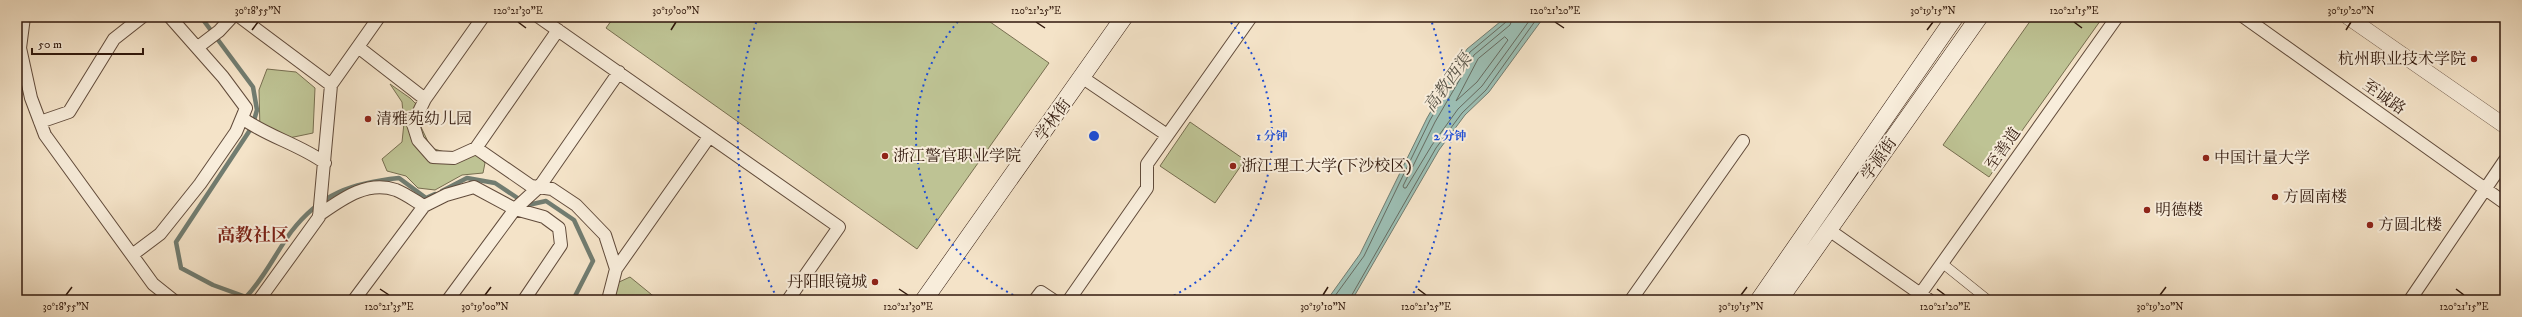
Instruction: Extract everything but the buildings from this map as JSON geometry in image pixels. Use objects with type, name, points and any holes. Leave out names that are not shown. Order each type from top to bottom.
[{"type":"main road","name":"学林街","points":[[924,300],[1083,78],[1124,17]]},
{"type":"main road","name":"学源街","points":[[1759,300],[1955,17]]},
{"type":"main road","name":"学源街","points":[[1779,300],[1978,17]]},
{"type":"street","points":[[24,17],[20,48],[31,98],[46,135],[153,284],[172,300]]},
{"type":"street","points":[[40,122],[69,112],[114,39],[142,17]]},
{"type":"street","points":[[132,255],[160,234],[200,184],[236,132],[243,119],[246,108],[201,44],[170,17]]},
{"type":"street","points":[[201,44],[219,32],[232,17]]},
{"type":"street","points":[[240,17],[331,85]]},
{"type":"street","points":[[319,215],[331,85],[379,17]]},
{"type":"street","points":[[483,17],[425,99],[414,124],[418,140],[433,158],[454,158],[476,148],[558,30]]},
{"type":"street","points":[[539,17],[839,227],[788,300]]},
{"type":"street","points":[[1069,300],[1147,188],[1147,164],[1251,17]]},
{"type":"street","name":"至善道","points":[[1922,298],[1942,263],[2117,17]]},
{"type":"street","name":"至诚路","points":[[2244,17],[2505,203]]},
{"type":"street","points":[[2348,17],[2505,126]]},
{"type":"street","points":[[358,47],[425,99]]},
{"type":"street","points":[[448,300],[515,209],[540,186],[619,72]]},
{"type":"street","points":[[1083,78],[1168,134]]},
{"type":"street","points":[[243,119],[257,130],[310,152],[325,163]]},
{"type":"street","points":[[608,300],[616,269],[709,136]]},
{"type":"street","points":[[1631,300],[1743,141]]},
{"type":"street","points":[[476,148],[531,186],[540,186],[552,189],[576,205],[605,235],[616,269]]},
{"type":"street","points":[[2410,300],[2505,160]]},
{"type":"street","points":[[259,300],[319,215],[347,195],[374,187],[396,190],[424,206]]},
{"type":"street","points":[[354,300],[424,206],[446,194],[474,187],[515,209],[544,217],[559,228],[561,245],[524,300]]},
{"type":"street","points":[[1829,230],[1922,298]]},
{"type":"street","points":[[1942,263],[1988,300]]},
{"type":"street","points":[[1035,300],[1041,292],[1053,300]]},
{"type":"green space","name":"浙江警官职业学院","points":[[614,17],[983,17],[1049,63],[917,249],[606,28]]},
{"type":"green space","points":[[2033,17],[2103,17],[1989,177],[1943,145]]},
{"type":"green space","points":[[267,69],[296,72],[315,88],[313,133],[289,138],[260,130],[259,90]]},
{"type":"green space","points":[[390,84],[410,98],[426,114],[421,127],[431,148],[448,153],[476,154],[485,163],[483,173],[462,175],[435,190],[418,188],[406,176],[387,171],[382,159],[402,142],[404,123],[402,102]]},
{"type":"green space","points":[[1190,122],[1245,160],[1215,203],[1160,166]]},
{"type":"green space","points":[[630,277],[657,299],[613,300],[617,283]]},
{"type":"water","name":"高教西渠","points":[[1506,17],[1544,17],[1489,92],[1465,115],[1439,150],[1352,300],[1327,300],[1360,254],[1427,118],[1467,49]]},
{"type":"waterway","points":[[201,17],[253,87],[257,110],[252,127],[176,242],[181,268],[213,285],[246,297],[259,282],[291,232],[302,219],[326,199],[352,187],[382,180],[399,178],[426,198],[435,194]]},
{"type":"waterway","points":[[442,191],[467,178],[495,183],[528,205],[546,201],[574,220],[593,261],[573,300]]},
{"type":"place","name":"杭州职业技术学院","points":[[2474,59]]},
{"type":"place","name":"清雅苑幼儿园","points":[[368,119]]},
{"type":"place","name":"浙江警官职业学院","points":[[885,156]]},
{"type":"place","name":"中国计量大学","points":[[2206,158]]},
{"type":"place","name":"浙江理工大学(下沙校区)","points":[[1233,166]]},
{"type":"place","name":"方圆南楼","points":[[2275,197]]},
{"type":"place","name":"明德楼","points":[[2147,210]]},
{"type":"place","name":"方圆北楼","points":[[2370,225]]},
{"type":"place","name":"丹阳眼镜城","points":[[875,282]]},
{"type":"district","name":"高教社区","points":[[253,236]]}]
